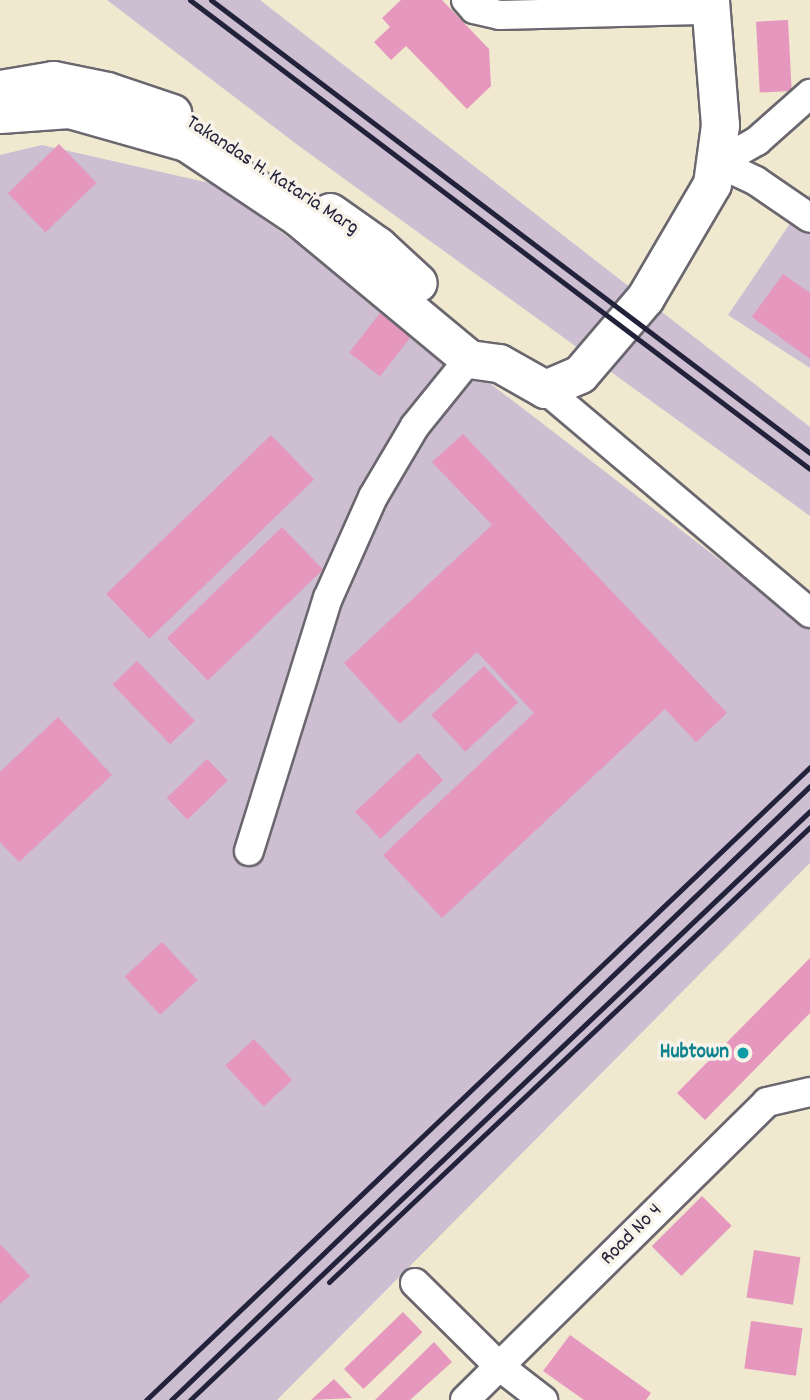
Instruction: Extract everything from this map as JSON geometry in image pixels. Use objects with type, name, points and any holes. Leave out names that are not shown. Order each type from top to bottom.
[{"type":"main road","points":[[545,389],[580,374],[645,298],[681,244],[718,163],[720,125],[710,5]]},
{"type":"main road","name":"Takandas H. Kataria Marg","points":[[17,99],[53,79],[107,90],[190,131],[326,224],[378,246],[416,297],[487,341],[484,361],[545,389]]},
{"type":"street","points":[[466,0],[474,9],[499,15],[710,5]]},
{"type":"street","points":[[718,163],[757,141],[810,94]]},
{"type":"street","points":[[718,163],[755,181],[810,218]]},
{"type":"street","points":[[249,851],[328,598],[373,497],[408,438],[484,361]]},
{"type":"street","points":[[545,389],[810,613]]},
{"type":"street","name":"Road No 4","points":[[464,1400],[767,1102],[810,1092]]},
{"type":"street","points":[[415,1283],[499,1366],[543,1400]]},
{"type":"shaded area","points":[[107,0],[260,0],[810,427],[810,516],[299,146]]},
{"type":"shaded area","points":[[42,145],[214,184],[461,361],[810,629],[810,863],[277,1400],[0,1400],[0,155]]},
{"type":"shaded area","points":[[810,194],[810,368],[728,315]]},
{"type":"building","points":[[401,0],[442,0],[489,49],[491,86],[467,109],[406,46],[391,60],[374,42],[390,27],[382,18]]},
{"type":"building","points":[[788,20],[792,91],[760,93],[756,22]]},
{"type":"building","points":[[59,144],[97,183],[45,232],[8,193]]},
{"type":"building","points":[[783,274],[810,293],[810,359],[752,317]]},
{"type":"building","points":[[380,313],[411,337],[380,376],[349,352]]},
{"type":"building","points":[[463,434],[727,713],[696,742],[665,709],[442,918],[383,855],[534,713],[477,652],[400,724],[344,663],[492,525],[432,462]]},
{"type":"building","points":[[271,435],[314,480],[149,639],[106,594]]},
{"type":"building","points":[[282,527],[323,569],[208,681],[167,638]]},
{"type":"building","points":[[137,661],[195,721],[170,744],[113,685]]},
{"type":"building","points":[[484,666],[518,703],[465,752],[431,715]]},
{"type":"building","points":[[58,717],[112,775],[19,862],[0,842],[0,772]]},
{"type":"building","points":[[418,753],[443,780],[380,839],[355,812]]},
{"type":"building","points":[[207,759],[228,781],[188,819],[167,798]]},
{"type":"building","points":[[162,942],[197,980],[160,1015],[125,977]]},
{"type":"building","name":"Hubtown","points":[[810,958],[810,1013],[705,1120],[677,1093]]},
{"type":"building","points":[[254,1039],[292,1080],[264,1107],[225,1066]]},
{"type":"building","points":[[702,1196],[732,1226],[681,1276],[652,1246]]},
{"type":"building","points":[[0,1244],[30,1276],[0,1304]]},
{"type":"building","points":[[754,1250],[800,1257],[793,1305],[746,1297]]},
{"type":"building","points":[[403,1312],[422,1332],[363,1389],[344,1369]]},
{"type":"building","points":[[751,1321],[802,1328],[796,1376],[744,1369]]},
{"type":"building","points":[[570,1335],[651,1393],[646,1400],[584,1400],[543,1371]]},
{"type":"building","points":[[434,1342],[452,1362],[410,1400],[375,1400]]},
{"type":"building","points":[[334,1379],[352,1398],[311,1400]]},
{"type":"railway","points":[[190,0],[810,469]]},
{"type":"railway","points":[[211,0],[810,453]]},
{"type":"railway","points":[[146,1400],[810,767]]},
{"type":"railway","points":[[171,1400],[810,786]]},
{"type":"railway","points":[[190,1400],[810,811]]},
{"type":"railway","points":[[329,1282],[810,827]]},
{"type":"place","name":"Hubtown","points":[[743,1053]]}]
